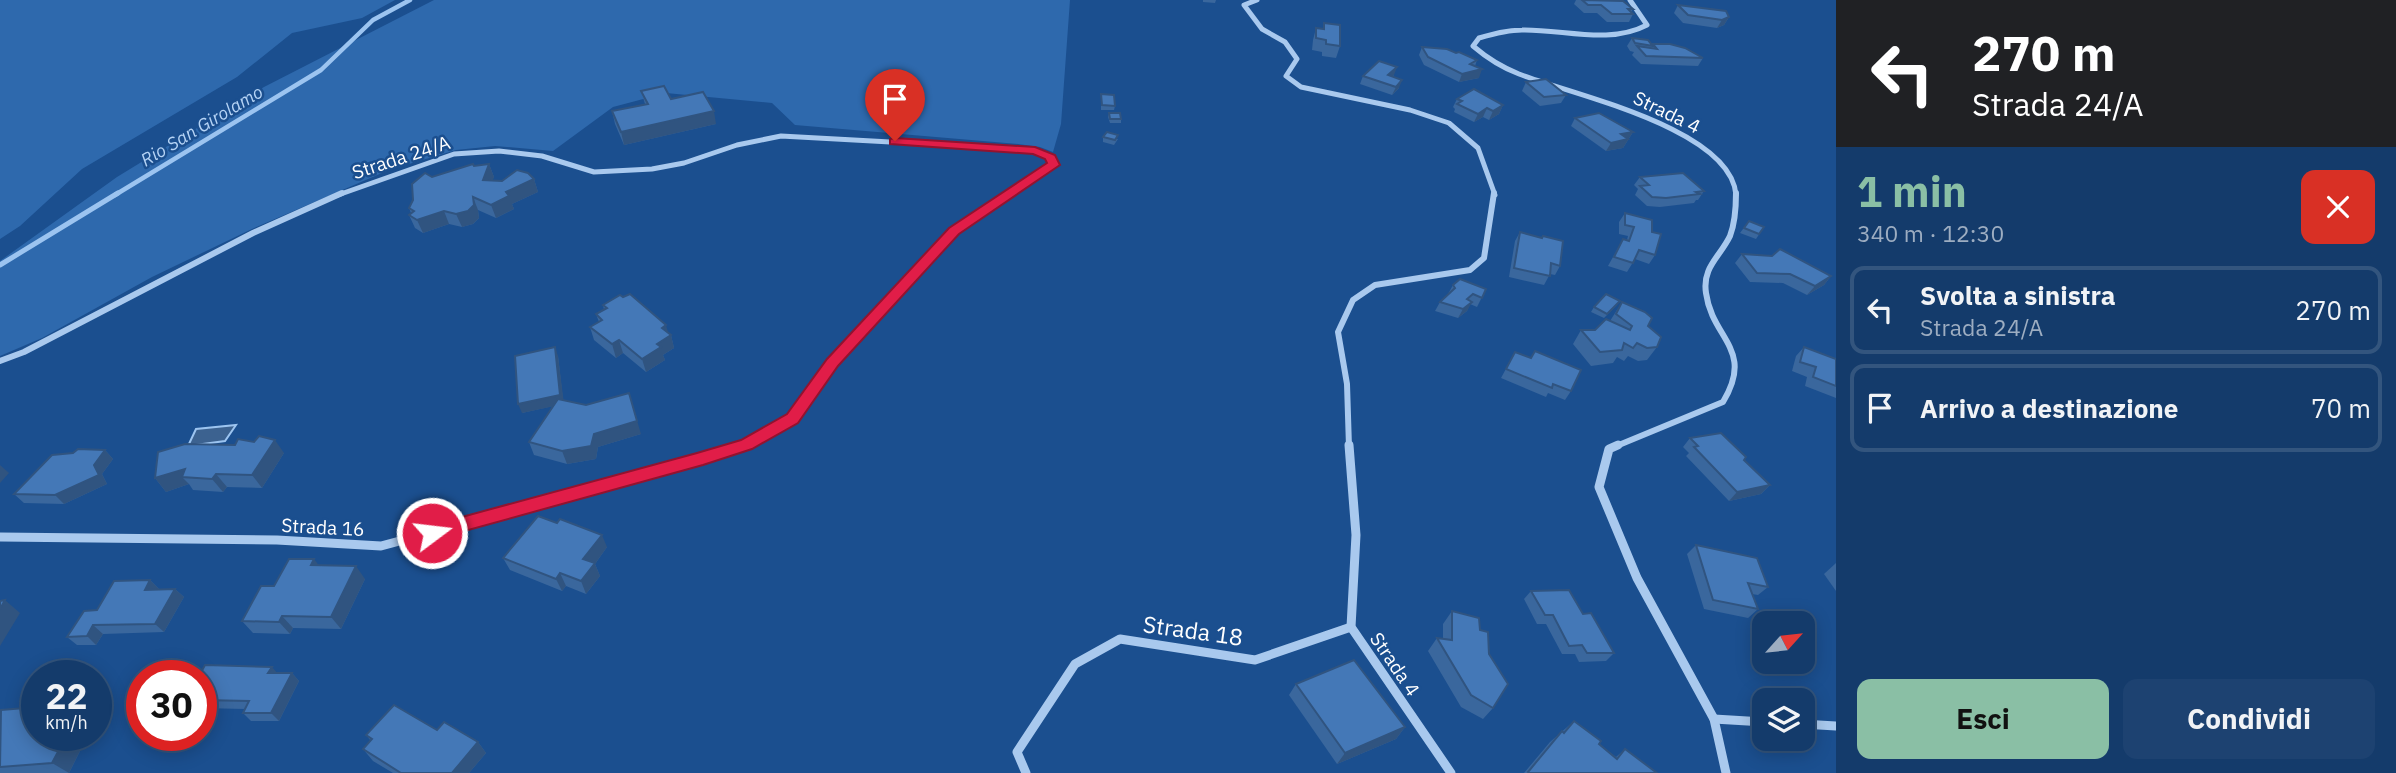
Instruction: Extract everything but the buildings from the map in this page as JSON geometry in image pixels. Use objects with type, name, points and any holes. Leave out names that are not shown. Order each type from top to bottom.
[{"type":"street","name":"Strada 4","points":[[1257,0],[1244,5],[1262,29],[1285,42],[1297,59],[1286,76],[1301,87],[1430,115],[1449,123],[1478,148],[1495,194],[1484,258],[1470,270],[1375,285],[1353,300],[1338,332],[1347,384],[1356,536],[1351,627],[1451,773]]},
{"type":"street","name":"Strada 4","points":[[1630,0],[1647,25],[1639,32],[1600,34],[1526,29],[1479,38],[1473,46],[1485,58],[1522,75],[1609,102],[1661,123],[1698,145],[1722,166],[1736,191],[1731,233],[1710,259],[1705,285],[1708,304],[1730,342],[1735,379],[1723,402],[1609,449],[1599,487],[1637,578],[1714,719]]},
{"type":"street","name":"Strada 24/A","points":[[0,360],[24,352],[253,233],[360,185],[454,154],[499,151],[542,156],[594,172],[652,169],[684,163],[737,145],[792,136],[1035,150],[1051,157]]},
{"type":"street","name":"Strada 16","points":[[0,537],[277,540],[381,546],[672,468],[747,444],[793,419],[832,362],[954,231],[1051,168],[1051,157]]},
{"type":"street","name":"Strada 18","points":[[1026,773],[1017,752],[1075,664],[1120,639],[1255,660],[1351,627]]},
{"type":"street","points":[[1726,773],[1714,719],[1752,721]]},
{"type":"street","points":[[1815,725],[1836,726]]},
{"type":"shaded area","points":[[0,0],[395,0],[362,18],[292,33],[237,77],[82,169],[20,226],[0,239]]},
{"type":"shaded area","points":[[434,0],[1070,0],[1061,124],[1053,152],[1018,144],[795,125],[772,103],[666,93],[613,107],[553,151],[495,146],[456,150],[389,170],[254,228],[152,277],[42,338],[0,356],[0,261],[117,177],[264,87]]},
{"type":"shaded area","points":[[236,425],[225,441],[188,446],[196,429]]},
{"type":"waterway","name":"Rio San Girolamo","points":[[115,195],[321,70],[373,20],[410,0]]},
{"type":"waterway","name":"Rio San Girolamo","points":[[0,265],[118,193]]},
{"type":"route","points":[[432,533],[697,460],[747,444],[793,419],[832,362],[954,231],[1053,165],[1051,157],[1035,150],[895,141]]}]
